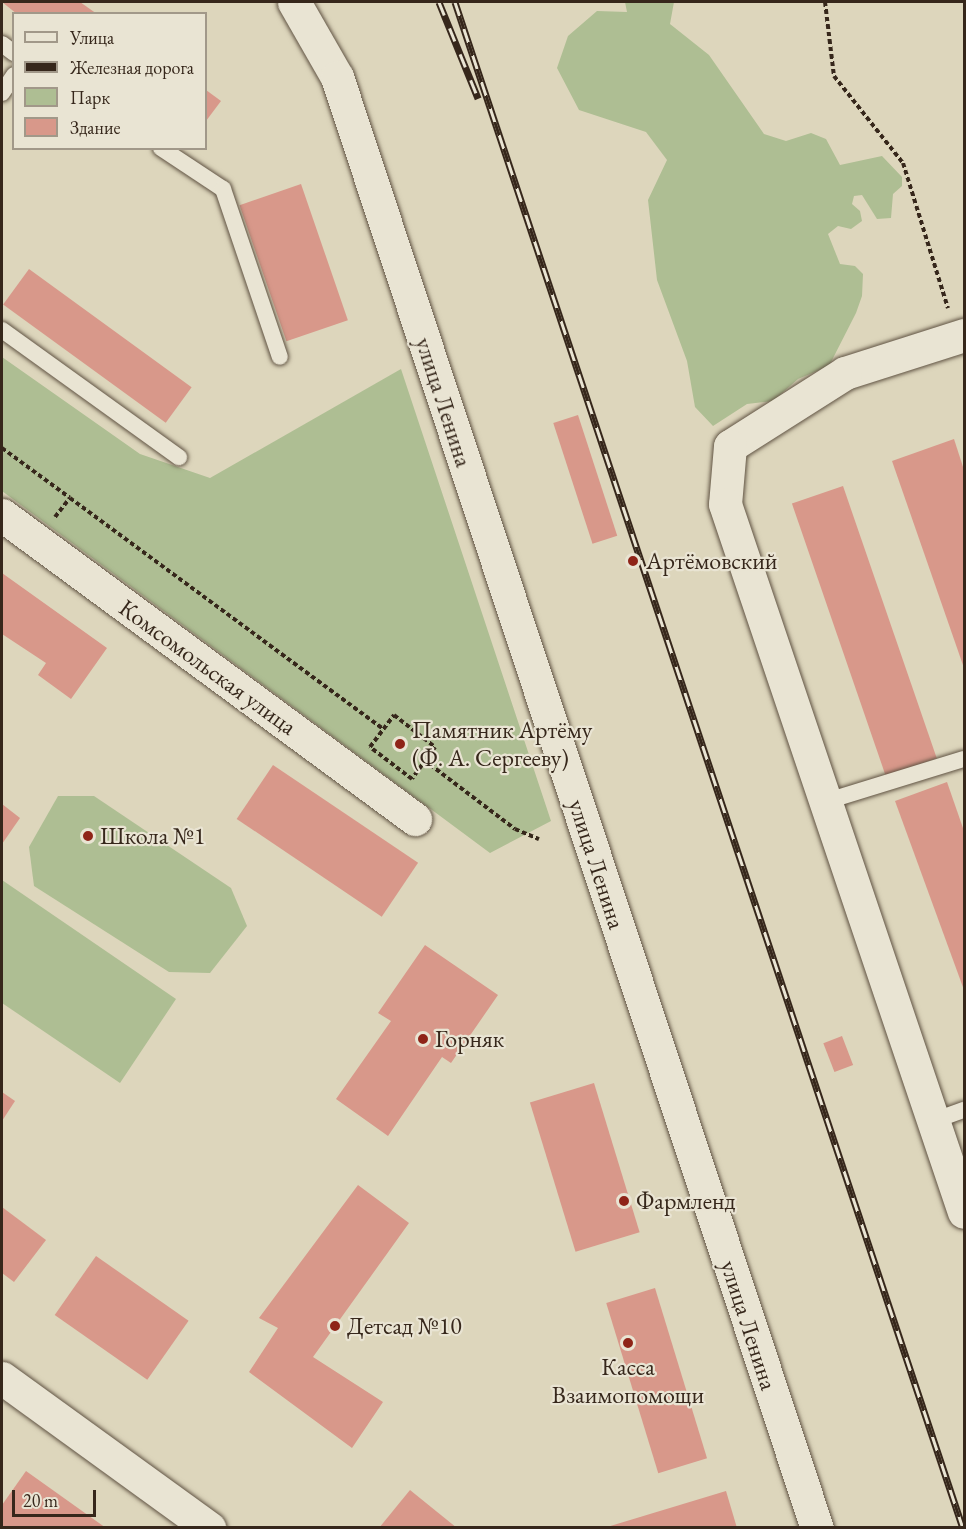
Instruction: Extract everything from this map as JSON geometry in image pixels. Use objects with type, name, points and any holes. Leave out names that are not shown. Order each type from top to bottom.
[{"type":"street","name":"улица Ленина","points":[[294,2],[337,77],[817,1527]]},
{"type":"street","points":[[961,337],[845,373],[730,446],[725,504],[964,1212]]},
{"type":"street","name":"Комсомольская улица","points":[[2,515],[415,819]]},
{"type":"street","points":[[2,1378],[209,1527]]},
{"type":"lane","points":[[2,93],[12,78]]},
{"type":"lane","points":[[164,150],[223,189],[280,357]]},
{"type":"lane","points":[[2,330],[179,457]]},
{"type":"lane","points":[[824,802],[964,759]]},
{"type":"lane","points":[[933,1121],[964,1110]]},
{"type":"path","points":[[825,2],[834,76],[903,163],[961,337]]},
{"type":"path","points":[[2,448],[383,729]]},
{"type":"path","points":[[36,541],[69,498]]},
{"type":"path","points":[[394,715],[435,747],[412,779],[370,747],[383,729],[394,715]]},
{"type":"path","points":[[424,760],[515,829],[539,839]]},
{"type":"green space","points":[[625,2],[674,2],[670,24],[709,55],[764,134],[786,141],[811,133],[826,139],[840,165],[882,156],[902,177],[902,186],[893,194],[891,218],[877,219],[862,195],[854,196],[852,204],[860,211],[862,221],[851,229],[838,226],[828,234],[840,264],[855,266],[863,274],[862,296],[856,313],[829,366],[798,379],[773,401],[747,404],[713,426],[695,407],[687,361],[657,280],[648,200],[667,160],[646,132],[579,110],[557,68],[568,36],[597,11],[627,12]]},
{"type":"green space","points":[[2,357],[140,454],[210,478],[401,369],[551,821],[490,853],[2,491]]},
{"type":"green space","points":[[58,796],[94,796],[231,888],[247,926],[210,973],[169,972],[34,886],[29,847]]},
{"type":"green space","points":[[2,880],[176,999],[120,1083],[2,1003]]},
{"type":"building","points":[[2,2],[80,2],[94,12],[14,12]]},
{"type":"building","points":[[207,91],[221,101],[207,120]]},
{"type":"building","points":[[301,184],[348,320],[286,341],[240,205]]},
{"type":"building","points":[[29,269],[192,387],[166,423],[3,305]]},
{"type":"building","points":[[578,415],[617,536],[593,544],[553,423]]},
{"type":"building","points":[[954,439],[964,470],[964,668],[892,461]]},
{"type":"building","points":[[843,486],[937,758],[886,776],[792,504]]},
{"type":"building","points":[[2,573],[107,648],[71,699],[38,675],[46,663],[2,634]]},
{"type":"building","points":[[273,765],[418,863],[382,917],[237,819]]},
{"type":"building","points":[[947,782],[964,831],[964,990],[895,801]]},
{"type":"building","points":[[2,804],[20,818],[2,844]]},
{"type":"building","name":"Горняк","points":[[425,945],[498,995],[451,1063],[442,1057],[388,1136],[336,1099],[391,1021],[378,1013]]},
{"type":"building","points":[[842,1036],[853,1065],[834,1072],[823,1043]]},
{"type":"building","points":[[594,1083],[640,1232],[576,1252],[530,1103]]},
{"type":"building","points":[[2,1092],[15,1101],[2,1121]]},
{"type":"building","points":[[358,1185],[409,1223],[313,1357],[383,1402],[352,1448],[249,1372],[278,1328],[259,1318]]},
{"type":"building","points":[[2,1207],[46,1240],[14,1282],[2,1273]]},
{"type":"building","points":[[96,1256],[189,1321],[147,1380],[55,1315]]},
{"type":"building","points":[[655,1288],[707,1458],[658,1473],[606,1303]]},
{"type":"building","points":[[26,1471],[106,1528],[2,1528],[2,1505]]},
{"type":"building","points":[[410,1490],[457,1528],[379,1528]]},
{"type":"building","points":[[726,1491],[737,1528],[607,1528],[607,1527]]},
{"type":"railway","points":[[439,2],[478,98]]},
{"type":"railway","points":[[455,2],[963,1528]]},
{"type":"place","name":"Артёмовский","points":[[633,561]]},
{"type":"place","name":"Памятник Артёму (Ф. А. Сергееву)","points":[[400,744]]},
{"type":"place","name":"Школа №1","points":[[88,836]]},
{"type":"place","name":"Горняк","points":[[423,1039]]},
{"type":"place","name":"Фармленд","points":[[624,1201]]},
{"type":"place","name":"Детсад №10","points":[[335,1326]]},
{"type":"place","name":"Касса Взаимопомощи","points":[[628,1343]]}]
